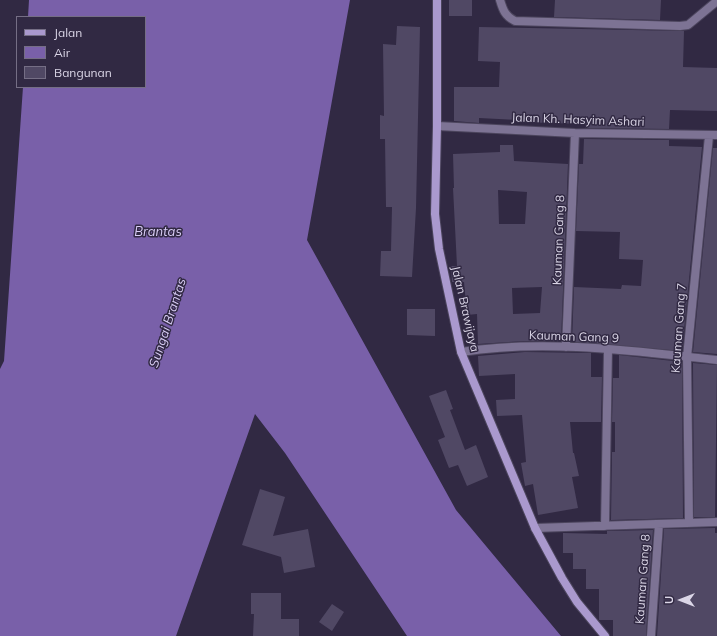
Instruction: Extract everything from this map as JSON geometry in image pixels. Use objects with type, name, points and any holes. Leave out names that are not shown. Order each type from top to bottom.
[{"type":"main road","name":"Jalan Brawijaya","points":[[437,0],[435,214],[439,249],[461,352],[535,528],[573,596],[596,627],[605,636]]},
{"type":"street","points":[[500,0],[504,13],[508,18],[515,21],[680,26],[688,26],[717,1]]},
{"type":"street","name":"Jalan Kh. Hasyim Ashari","points":[[437,126],[575,133],[713,136]]},
{"type":"street","name":"Kauman Gang 8","points":[[566,347],[575,133]]},
{"type":"street","name":"Kauman Gang 7","points":[[688,523],[687,357],[713,136]]},
{"type":"street","name":"Kauman Gang 9","points":[[461,352],[510,347],[566,347],[608,349],[717,360]]},
{"type":"street","points":[[605,526],[608,349]]},
{"type":"street","points":[[535,528],[717,522]]},
{"type":"street","name":"Kauman Gang 8","points":[[651,636],[659,524]]},
{"type":"water","name":"Brantas","points":[[29,0],[350,0],[307,240],[456,510],[561,636],[407,636],[285,453],[255,414],[176,636],[0,636],[0,369],[4,361],[23,88],[146,88],[146,16],[28,16]]},
{"type":"building","points":[[449,0],[472,0],[472,16],[449,16]]},
{"type":"building","points":[[555,0],[661,0],[660,20],[554,17]]},
{"type":"building","points":[[397,26],[420,27],[416,208],[412,277],[380,276],[381,251],[391,251],[392,207],[386,207],[385,139],[380,139],[380,115],[384,116],[383,44],[396,45]]},
{"type":"building","points":[[479,27],[684,31],[683,67],[717,68],[717,111],[670,110],[669,129],[585,128],[585,124],[518,122],[518,120],[479,118],[479,123],[454,121],[454,87],[499,87],[500,62],[478,61]]},
{"type":"building","points":[[584,139],[669,140],[669,146],[702,147],[682,351],[572,342],[574,287],[621,289],[622,285],[641,286],[643,260],[619,259],[620,232],[576,231],[579,164],[583,164]]},
{"type":"building","points":[[500,145],[513,145],[514,161],[568,164],[561,341],[524,341],[478,344],[477,314],[467,315],[464,282],[452,282],[451,266],[457,266],[453,188],[453,154],[500,152]],"holes":[[[498,190],[527,192],[525,224],[499,224]],[[542,287],[540,313],[513,314],[512,288]]]},
{"type":"building","points":[[713,148],[717,148],[717,354],[693,352]]},
{"type":"building","points":[[407,309],[435,309],[435,336],[407,335]]},
{"type":"building","points":[[525,352],[591,353],[591,377],[602,377],[601,422],[570,422],[573,453],[579,476],[572,477],[578,508],[538,515],[533,484],[525,486],[521,463],[526,462],[522,415],[497,416],[496,400],[515,399],[515,374],[479,376],[478,356]]},
{"type":"building","points":[[619,355],[682,362],[683,518],[611,520],[612,452],[615,452],[615,422],[612,422],[613,378],[619,378]]},
{"type":"building","points":[[693,363],[717,365],[715,517],[694,517]]},
{"type":"building","points":[[446,390],[453,409],[450,410],[465,450],[476,445],[488,477],[467,486],[458,465],[449,468],[438,440],[445,437],[429,396]]},
{"type":"building","points":[[260,489],[285,497],[273,536],[308,529],[315,567],[284,573],[281,557],[242,545]]},
{"type":"building","points":[[715,528],[715,533],[717,533],[717,636],[657,636],[664,529]]},
{"type":"building","points":[[653,530],[646,636],[613,636],[613,620],[599,620],[599,589],[586,589],[586,569],[573,569],[573,553],[563,553],[563,533],[607,534],[607,531]]},
{"type":"building","points":[[251,593],[281,593],[281,619],[299,619],[299,636],[253,636],[254,614],[251,614]]},
{"type":"building","points":[[332,604],[344,612],[332,631],[319,622]]},
{"type":"water label","name":"Sungai Brantas","points":[[168,323]]}]
